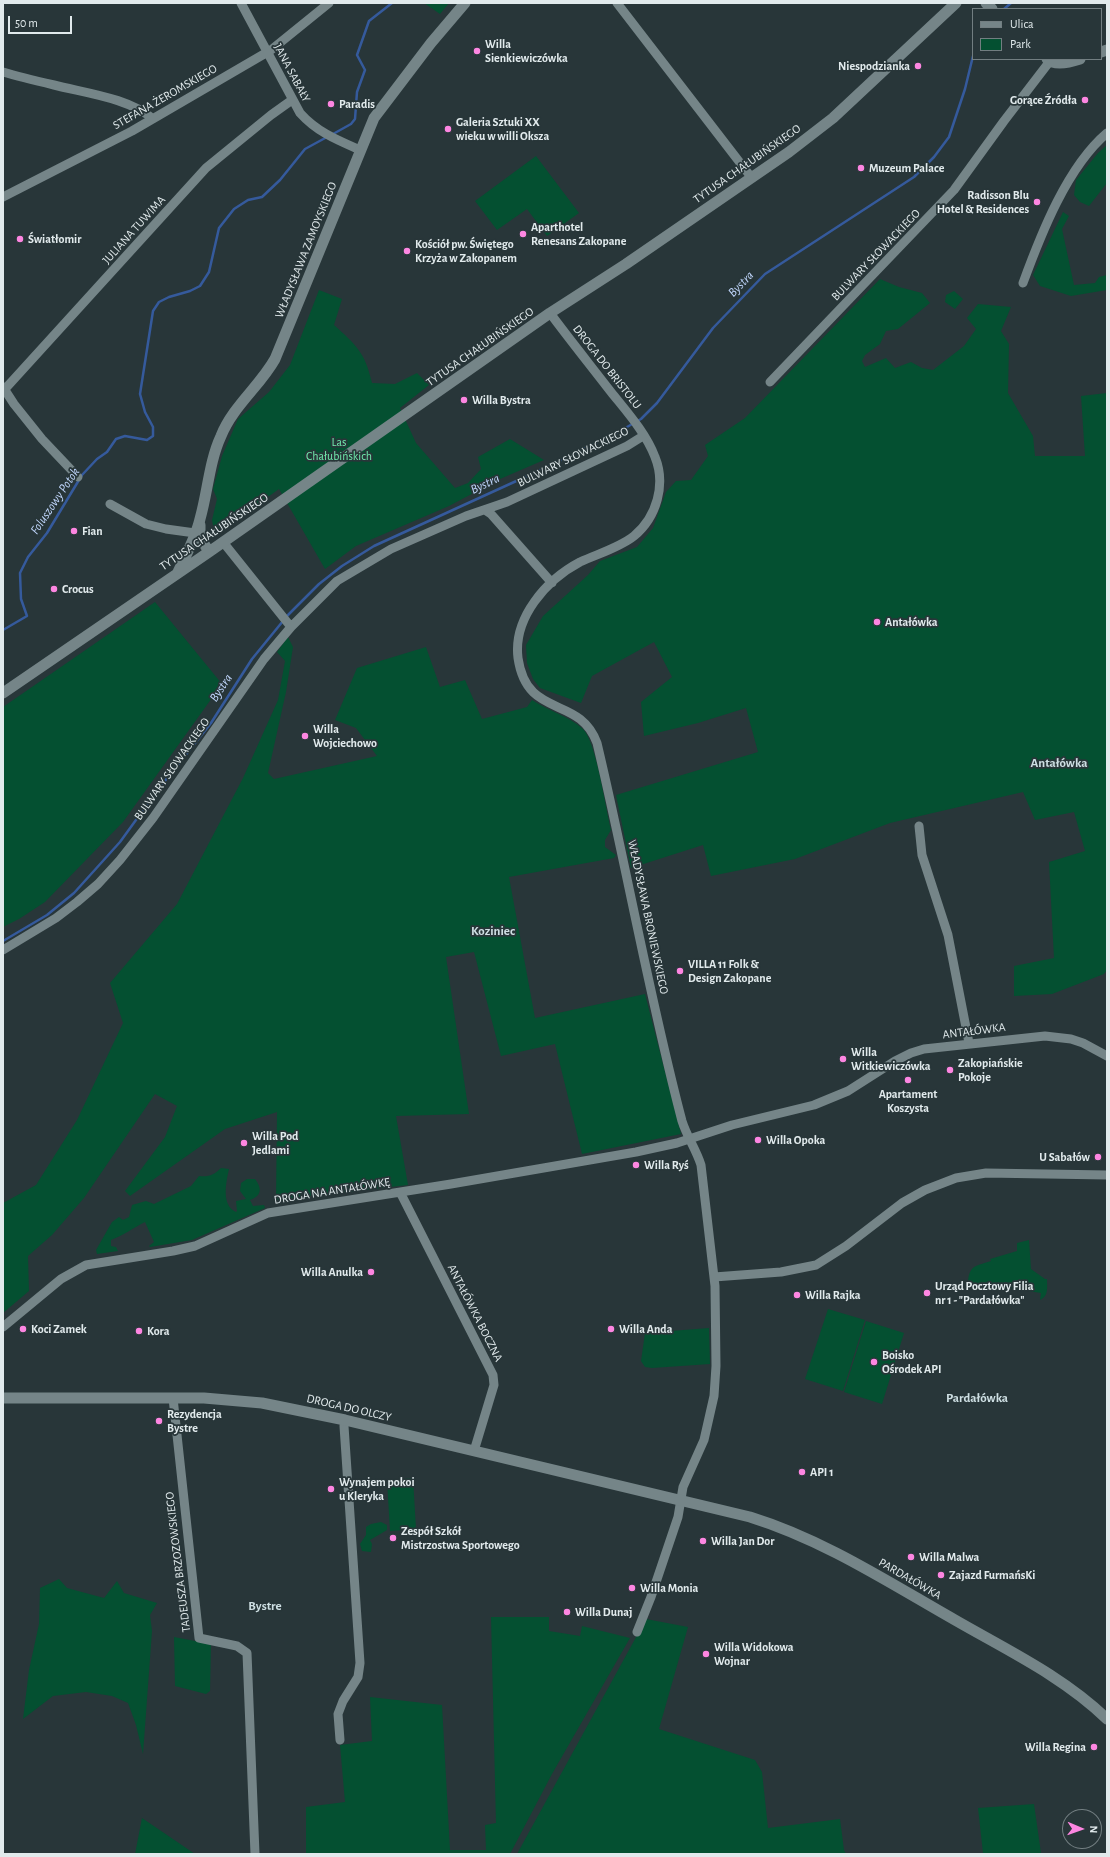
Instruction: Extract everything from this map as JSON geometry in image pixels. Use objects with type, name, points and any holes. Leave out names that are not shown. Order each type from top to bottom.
[{"type":"street","name":"JANA SABAŁY","points":[[242,3],[292,100],[303,117],[319,130],[338,141],[360,150]]},
{"type":"street","name":"STEFANA ŻEROMSKIEGO","points":[[3,197],[153,119],[267,52],[329,3]]},
{"type":"street","name":"WŁADYSŁAWA ZAMOYSKIEGO","points":[[177,573],[200,520],[214,456],[222,433],[233,413],[261,380],[275,359],[372,124],[381,107],[465,3]]},
{"type":"street","points":[[617,3],[751,177]]},
{"type":"street","name":"TYTUSA CHAŁUBIŃSKIEGO","points":[[3,693],[209,552],[550,314],[711,207],[751,177],[789,152],[833,118],[956,3]]},
{"type":"street","points":[[1049,60],[1060,63],[1075,60]]},
{"type":"street","name":"BULWARY SŁOWACKIEGO","points":[[770,382],[954,190],[1049,60]]},
{"type":"street","points":[[3,72],[81,91],[125,104],[139,109],[153,119]]},
{"type":"street","name":"JULIANA TUWIMA","points":[[4,388],[206,168],[271,115],[292,100]]},
{"type":"street","points":[[1023,283],[1054,210],[1070,177],[1095,143],[1107,133]]},
{"type":"street","name":"DROGA DO BRISTOLU","points":[[550,314],[629,415],[641,433]]},
{"type":"street","points":[[4,388],[14,404],[42,439],[78,477]]},
{"type":"street","name":"BULWARY SŁOWACKIEGO","points":[[3,950],[42,927],[77,902],[98,884],[120,860],[153,818],[264,659],[290,625],[337,581],[391,549],[484,510],[507,502],[600,460],[627,446],[641,433]]},
{"type":"street","name":"WŁADYSŁAWA BRONIEWSKIEGO","points":[[637,1632],[651,1597],[678,1517],[684,1487],[707,1431],[714,1396],[716,1366],[714,1277],[701,1165],[697,1149],[689,1139],[682,1120],[665,1051],[596,740],[589,727],[582,720],[572,713],[545,702],[532,692],[523,678],[518,648],[522,622],[532,605],[552,583],[578,563],[631,538],[650,518],[657,498],[660,478],[654,453],[641,433]]},
{"type":"street","points":[[110,504],[146,524],[195,534]]},
{"type":"street","points":[[484,510],[491,514],[552,583]]},
{"type":"street","name":"WŁADYSŁAWA ZAMOYSKIEGO","points":[[200,520],[200,537],[209,552]]},
{"type":"street","points":[[223,542],[276,610],[290,625]]},
{"type":"street","points":[[919,826],[922,855],[948,935],[969,1043]]},
{"type":"street","name":"ANTAŁÓWKA","points":[[689,1139],[732,1125],[814,1105],[848,1091],[911,1053],[924,1049],[1045,1036],[1061,1037],[1083,1043],[1107,1056]]},
{"type":"street","name":"DROGA NA ANTAŁÓWKĘ","points":[[3,1327],[61,1279],[80,1268],[92,1264],[195,1246],[268,1213],[636,1152],[689,1139]]},
{"type":"street","points":[[714,1277],[781,1272],[816,1264],[846,1246],[902,1203],[925,1190],[956,1178],[986,1173],[1107,1175]]},
{"type":"street","name":"ANTAŁÓWKA BOCZNA","points":[[400,1192],[493,1375],[494,1385],[474,1451]]},
{"type":"street","name":"DROGA DO OLCZY","points":[[3,1398],[173,1398],[211,1399],[258,1403],[345,1420],[682,1500]]},
{"type":"street","name":"TADEUSZA BRZOZOWSKIEGO","points":[[173,1398],[199,1638],[237,1646],[247,1652],[255,1854]]},
{"type":"street","points":[[340,1740],[338,1714],[343,1701],[358,1677],[360,1663],[344,1426],[345,1420]]},
{"type":"street","name":"PARDAŁÓWKA","points":[[682,1500],[770,1523],[805,1536],[1040,1669],[1079,1696],[1107,1719]]},
{"type":"green space","points":[[424,3],[449,3],[440,14]]},
{"type":"green space","points":[[1107,145],[1107,183],[1089,206],[1080,202],[1074,195],[1076,180],[1098,153]]},
{"type":"green space","points":[[536,156],[579,213],[547,236],[527,209],[497,230],[475,201]]},
{"type":"green space","points":[[1063,212],[1069,216],[1062,229],[1074,285],[1095,283],[1099,277],[1107,275],[1107,290],[1071,296],[1040,286],[1033,275]]},
{"type":"green space","points":[[880,279],[899,287],[922,293],[930,303],[898,329],[886,331],[880,344],[865,355],[862,361],[865,367],[886,358],[895,368],[911,362],[922,368],[933,370],[964,346],[976,329],[967,318],[978,304],[1011,307],[1001,331],[1009,344],[1008,393],[1033,436],[1035,456],[1085,456],[1081,396],[1107,393],[1107,970],[1104,974],[1052,994],[1014,996],[1014,966],[1054,958],[1049,862],[1085,851],[1074,812],[1035,820],[1023,792],[890,823],[795,859],[711,876],[703,845],[631,868],[616,795],[758,752],[746,708],[698,723],[644,736],[641,702],[672,677],[654,642],[592,676],[581,703],[540,688],[533,679],[527,663],[526,645],[543,616],[588,575],[600,561],[637,547],[653,528],[666,492],[676,481],[691,480],[708,456],[705,445],[745,418]]},
{"type":"green space","name":"Las Chałubińskich","points":[[319,290],[342,299],[334,325],[354,344],[363,356],[372,383],[395,384],[417,373],[429,385],[400,408],[416,443],[455,488],[468,483],[481,469],[478,457],[510,439],[544,460],[500,479],[449,506],[356,546],[325,569],[279,489],[223,529],[214,530],[212,520],[217,499],[213,489],[222,456],[238,419],[269,392],[290,365]]},
{"type":"green space","points":[[954,291],[963,299],[955,309],[945,302],[946,295]]},
{"type":"green space","points":[[155,602],[222,684],[123,822],[45,902],[19,919],[3,927],[3,707]]},
{"type":"green space","points":[[288,637],[293,647],[286,692],[268,773],[274,779],[377,756],[356,728],[335,720],[357,668],[426,647],[440,687],[465,680],[482,719],[527,707],[532,700],[577,724],[583,729],[588,736],[596,761],[611,830],[605,840],[605,847],[616,855],[614,858],[509,877],[535,1018],[645,994],[681,1134],[582,1154],[555,1044],[501,1056],[474,952],[446,957],[469,1114],[396,1116],[408,1185],[276,1200],[277,1112],[225,1129],[130,1196],[125,1191],[165,1137],[177,1106],[155,1094],[84,1198],[52,1235],[28,1256],[29,1291],[3,1313],[3,1203],[36,1185],[77,1120],[123,1023],[110,983],[177,904],[243,778],[278,700],[285,661],[277,652]]},
{"type":"green space","points":[[221,1168],[229,1169],[226,1199],[231,1209],[236,1212],[236,1201],[246,1199],[240,1191],[241,1183],[247,1179],[255,1179],[260,1189],[259,1194],[250,1200],[253,1206],[264,1205],[265,1208],[192,1240],[150,1247],[149,1246],[154,1242],[145,1222],[111,1240],[111,1246],[116,1247],[118,1251],[97,1254],[96,1250],[112,1222],[119,1217],[123,1220],[129,1217],[132,1205],[146,1201],[154,1204],[191,1186],[199,1176],[211,1175]]},
{"type":"green space","points":[[1029,1240],[1031,1269],[1047,1279],[1047,1291],[1043,1298],[1040,1300],[1041,1293],[977,1283],[976,1287],[966,1283],[968,1283],[972,1269],[978,1265],[991,1261],[990,1259],[1017,1251],[1017,1243]]},
{"type":"green space","name":"Boisko Ośrodek API","points":[[828,1309],[865,1320],[843,1391],[805,1379]]},
{"type":"green space","name":"Boisko Ośrodek API","points":[[866,1321],[904,1333],[882,1404],[844,1392]]},
{"type":"green space","points":[[709,1328],[710,1364],[652,1368],[645,1367],[641,1361],[645,1333]]},
{"type":"green space","points":[[413,1478],[416,1529],[390,1531],[387,1480]]},
{"type":"green space","points":[[381,1522],[387,1525],[387,1530],[370,1540],[372,1544],[371,1552],[362,1551],[360,1544],[366,1535],[366,1527],[371,1524]]},
{"type":"green space","points":[[59,1579],[67,1588],[104,1598],[117,1581],[124,1593],[157,1603],[150,1615],[152,1631],[143,1754],[136,1725],[128,1703],[112,1696],[86,1692],[53,1696],[23,1719],[29,1670],[39,1624],[40,1588]]},
{"type":"green space","points":[[491,1617],[549,1617],[549,1631],[580,1636],[582,1626],[630,1638],[552,1774],[510,1854],[306,1854],[306,1807],[345,1802],[340,1745],[372,1741],[370,1697],[442,1705],[450,1850],[486,1850],[485,1825],[496,1823]]},
{"type":"green space","points":[[646,1619],[688,1627],[659,1729],[755,1760],[762,1772],[768,1828],[840,1819],[844,1850],[846,1854],[517,1854]]},
{"type":"green space","points":[[174,1637],[211,1644],[210,1691],[206,1694],[175,1686]]},
{"type":"green space","points":[[1034,1804],[1041,1853],[1043,1854],[980,1854],[983,1853],[978,1808]]},
{"type":"green space","points":[[142,1818],[195,1854],[135,1854]]},
{"type":"waterway","name":"Foluszowy Potok","points":[[333,134],[351,124],[355,119],[357,92],[365,70],[357,55],[369,21],[392,3]]},
{"type":"waterway","name":"Bystra","points":[[1005,8],[1011,3]]},
{"type":"waterway","name":"Bystra","points":[[286,617],[319,584],[342,566],[374,546],[547,467],[641,419],[657,403],[713,328],[765,274],[914,177],[934,157],[949,137],[965,89],[972,60]]},
{"type":"waterway","name":"Foluszowy Potok","points":[[3,630],[27,616],[21,599],[20,573],[28,557],[47,533],[82,475],[97,459],[107,452],[116,439],[125,436],[147,440],[153,436],[153,427],[145,412],[140,394],[153,311],[159,302],[200,286],[209,272],[219,228],[234,209],[248,200],[262,197],[280,180],[305,149],[327,137]]},
{"type":"waterway","name":"Bystra","points":[[3,941],[47,915],[74,893],[120,842],[157,791],[211,723],[252,659],[283,621]]},
{"type":"place","name":"Willa Sienkiewiczówka","points":[[477,51]]},
{"type":"place","name":"Niespodzianka","points":[[918,66]]},
{"type":"place","name":"Gorące Źródła","points":[[1085,100]]},
{"type":"place","name":"Paradis","points":[[331,104]]},
{"type":"place","name":"Galeria Sztuki XX wieku w willi Oksza","points":[[448,129]]},
{"type":"place","name":"Muzeum Palace","points":[[861,168]]},
{"type":"place","name":"Radisson Blu Hotel & Residences","points":[[1037,202]]},
{"type":"place","name":"Aparthotel Renesans Zakopane","points":[[523,234]]},
{"type":"place","name":"Światłomir","points":[[20,239]]},
{"type":"place","name":"Kościół pw. Świętego Krzyża w Zakopanem","points":[[407,251]]},
{"type":"place","name":"Willa Bystra","points":[[464,400]]},
{"type":"place","name":"Fian","points":[[74,531]]},
{"type":"place","name":"Crocus","points":[[54,589]]},
{"type":"place","name":"Antałówka","points":[[877,622]]},
{"type":"place","name":"Willa Wojciechowo","points":[[305,736]]},
{"type":"place","name":"VILLA 11 Folk & Design Zakopane","points":[[680,971]]},
{"type":"place","name":"Willa Witkiewiczówka","points":[[843,1059]]},
{"type":"place","name":"Zakopiańskie Pokoje","points":[[950,1070]]},
{"type":"place","name":"Apartament Koszysta","points":[[908,1080]]},
{"type":"place","name":"Willa Opoka","points":[[758,1140]]},
{"type":"place","name":"Willa Pod Jedlami","points":[[244,1143]]},
{"type":"place","name":"U Sabałów","points":[[1098,1157]]},
{"type":"place","name":"Willa Ryś","points":[[636,1165]]},
{"type":"place","name":"Willa Anulka","points":[[371,1272]]},
{"type":"place","name":"Urząd Pocztowy Filia nr 1 - \"Pardałówka\"","points":[[927,1293]]},
{"type":"place","name":"Willa Rajka","points":[[797,1295]]},
{"type":"place","name":"Koci Zamek","points":[[23,1329]]},
{"type":"place","name":"Willa Anda","points":[[611,1329]]},
{"type":"place","name":"Kora","points":[[139,1331]]},
{"type":"place","name":"Boisko Ośrodek API","points":[[874,1362]]},
{"type":"place","name":"Rezydencja Bystre","points":[[159,1421]]},
{"type":"place","name":"API 1","points":[[802,1472]]},
{"type":"place","name":"Wynajem pokoi u Kleryka","points":[[331,1489]]},
{"type":"place","name":"Zespół Szkół Mistrzostwa Sportowego","points":[[393,1538]]},
{"type":"place","name":"Willa Jan Dor","points":[[703,1541]]},
{"type":"place","name":"Willa Malwa","points":[[911,1557]]},
{"type":"place","name":"Zajazd FurmańsKi","points":[[941,1575]]},
{"type":"place","name":"Willa Monia","points":[[632,1588]]},
{"type":"place","name":"Willa Dunaj","points":[[567,1612]]},
{"type":"place","name":"Willa Widokowa Wojnar","points":[[706,1654]]},
{"type":"place","name":"Willa Regina","points":[[1094,1747]]},
{"type":"district","name":"Antałówka","points":[[1059,763]]},
{"type":"district","name":"Koziniec","points":[[493,931]]},
{"type":"district","name":"Pardałówka","points":[[977,1398]]},
{"type":"district","name":"Bystre","points":[[265,1606]]}]
